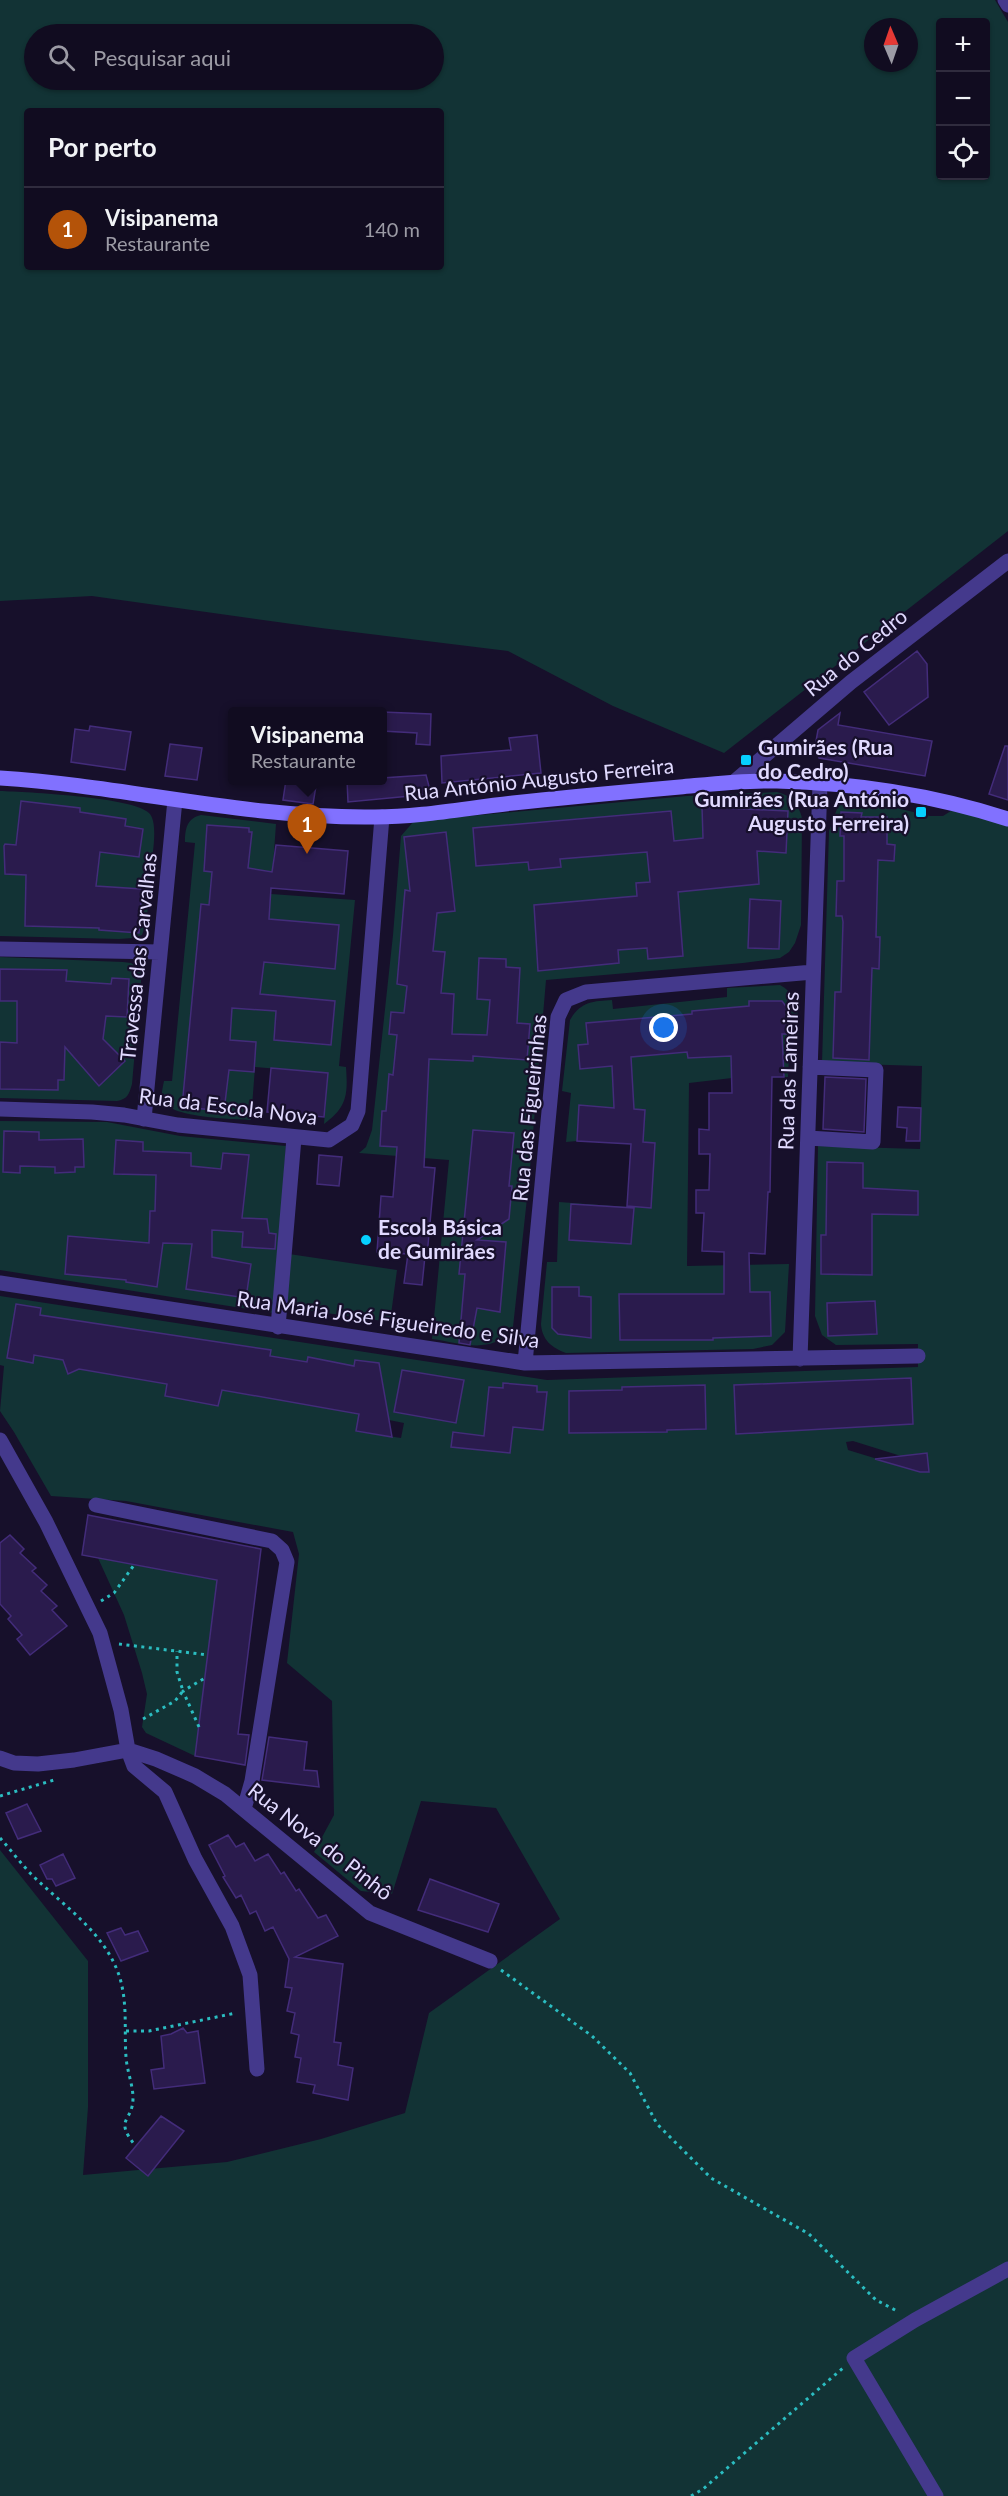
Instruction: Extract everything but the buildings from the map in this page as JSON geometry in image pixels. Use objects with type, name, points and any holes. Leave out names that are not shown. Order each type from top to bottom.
[{"type":"street","points":[[1005,0],[1008,5]]},
{"type":"street","name":"Rua do Cedro","points":[[734,782],[851,682],[1008,561]]},
{"type":"street","name":"Rua António Augusto Ferreira","points":[[0,778],[112,789],[175,800],[329,818],[382,817],[734,782],[777,781],[923,796],[1008,819]]},
{"type":"street","name":"Rua das Lameiras","points":[[800,1359],[820,784]]},
{"type":"street","name":"Travessa das Carvalhas","points":[[144,1119],[175,800]]},
{"type":"street","name":"Rua da Escola Nova","points":[[0,1109],[93,1112],[178,1125],[294,1138],[329,1140],[342,1134],[352,1125],[358,1111],[382,817]]},
{"type":"street","points":[[0,949],[160,952]]},
{"type":"street","name":"Rua das Figueirinhas","points":[[525,1363],[558,1017],[566,1000],[586,992],[813,972]]},
{"type":"street","points":[[808,1138],[873,1142],[876,1070],[810,1067]]},
{"type":"street","points":[[278,1327],[294,1138]]},
{"type":"street","name":"Rua Maria José Figueiredo e Silva","points":[[0,1283],[525,1363],[918,1356]]},
{"type":"street","points":[[0,1440],[46,1522],[100,1633],[121,1710],[128,1750],[134,1766],[165,1792],[195,1859],[232,1926],[250,1974],[257,2069]]},
{"type":"street","points":[[96,1505],[272,1541],[282,1550],[287,1562],[252,1781],[243,1809]]},
{"type":"street","points":[[0,1758],[14,1763],[38,1764],[128,1750]]},
{"type":"street","name":"Rua Nova do Pinhô","points":[[128,1750],[195,1776],[225,1794],[370,1913],[490,1961]]},
{"type":"street","points":[[936,2496],[854,2358],[915,2320],[1008,2269]]},
{"type":"path","points":[[89,1608],[114,1593],[134,1565]]},
{"type":"path","points":[[133,1645],[208,1655]]},
{"type":"path","points":[[177,1651],[177,1672],[199,1727]]},
{"type":"path","points":[[143,1719],[175,1701],[183,1691],[205,1678]]},
{"type":"path","points":[[0,1838],[32,1875],[102,1940],[111,1954],[120,1977],[126,2004],[126,2065],[133,2098],[124,2125],[125,2132],[134,2144]]},
{"type":"path","points":[[490,1961],[592,2036],[630,2073],[657,2124],[711,2178],[809,2234],[876,2300],[915,2320]]},
{"type":"path","points":[[126,2031],[175,2027],[253,2009]]},
{"type":"path","points":[[691,2496],[703,2489],[854,2358]]},
{"type":"green space","points":[[0,0],[995,0],[1008,22],[1008,531],[724,753],[613,706],[508,651],[92,596],[0,601]]},
{"type":"green space","points":[[0,791],[102,799],[123,803],[149,813],[154,824],[154,841],[147,913],[142,935],[119,939],[0,936]]},
{"type":"green space","points":[[777,792],[794,801],[802,818],[801,925],[795,943],[789,952],[780,958],[546,980],[529,1180],[513,1327],[505,1336],[487,1345],[465,1345],[432,1339],[449,1160],[359,1153],[366,1147],[372,1130],[401,836],[414,821],[687,796]]},
{"type":"green space","points":[[855,798],[930,816],[943,816],[954,809],[1008,825],[1008,2496],[0,2496],[0,1850],[88,1961],[88,2107],[83,2175],[227,2162],[321,2139],[405,2113],[429,2013],[560,1919],[496,1808],[421,1801],[392,1894],[361,1891],[314,1852],[334,1815],[332,1701],[287,1663],[299,1554],[293,1532],[126,1501],[51,1496],[0,1411],[4,1366],[0,1365],[0,1296],[547,1380],[918,1367],[918,1344],[836,1345],[822,1335],[815,1316],[818,1146],[920,1149],[922,1066],[822,1063],[829,831],[838,806]],"holes":[[[359,1414],[404,1423],[401,1438],[356,1431]],[[853,1441],[901,1456],[926,1453],[929,1472],[920,1472],[848,1450],[846,1442]]]},
{"type":"green space","points":[[201,815],[276,824],[271,894],[355,900],[339,1066],[346,1067],[346,1093],[342,1106],[324,1124],[328,1073],[255,1067],[251,1120],[188,1114],[167,1105],[162,1099],[164,1081],[172,1081],[195,843],[185,842],[186,833],[190,821]]},
{"type":"green space","points":[[0,957],[123,962],[131,963],[142,970],[132,1084],[125,1098],[117,1101],[0,1098]]},
{"type":"green space","points":[[780,985],[793,998],[798,1016],[798,1056],[789,1056],[788,1077],[732,1078],[689,1083],[687,1266],[789,1264],[785,1332],[772,1345],[753,1349],[566,1353],[556,1349],[543,1335],[541,1324],[547,1262],[557,1262],[559,1202],[627,1207],[631,1144],[566,1142],[571,1093],[562,1091],[570,1020],[578,1009],[599,1001],[612,1000],[613,1009],[727,997],[727,988]]},
{"type":"green space","points":[[0,1121],[107,1122],[180,1136],[286,1146],[274,1313],[0,1270]]},
{"type":"green space","points":[[289,1254],[397,1270],[390,1322],[284,1307]]},
{"type":"green space","points":[[98,1558],[217,1580],[195,1756],[146,1733],[142,1727],[147,1694],[142,1673],[124,1615]]},
{"type":"place","name":"Gumirães (Rua do Cedro)","points":[[746,760]]},
{"type":"place","name":"Gumirães (Rua António Augusto Ferreira)","points":[[921,812]]},
{"type":"place","name":"Visipanema","points":[[307,854]]},
{"type":"place","name":"Escola Básica de Gumirães","points":[[366,1240]]}]
